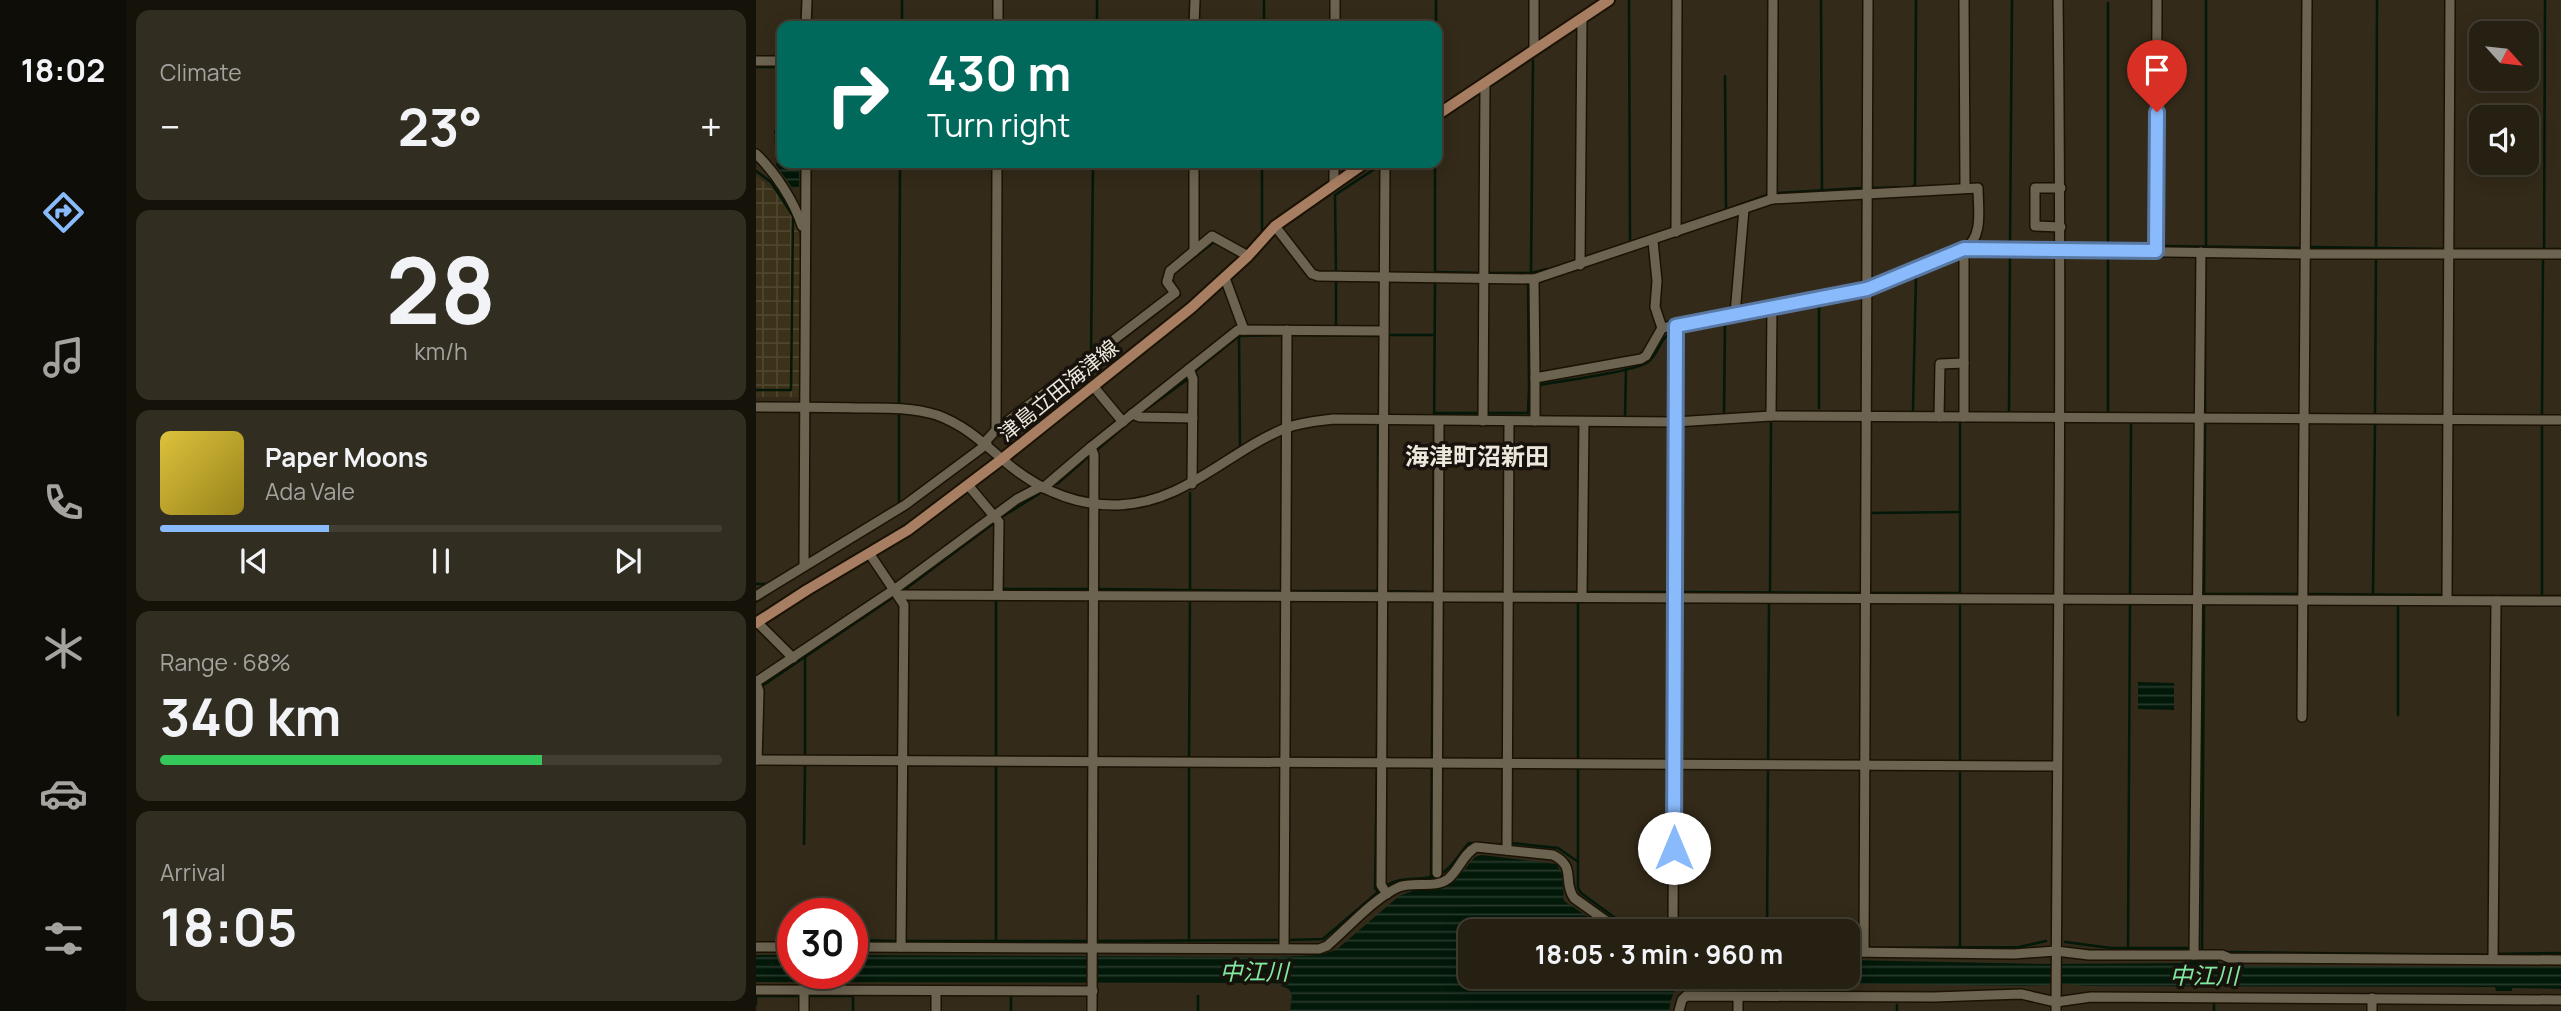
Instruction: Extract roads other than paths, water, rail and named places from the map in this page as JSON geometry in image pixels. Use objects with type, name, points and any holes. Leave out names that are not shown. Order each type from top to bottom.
[{"type":"main road","points":[[1442,112],[1609,0]]},
{"type":"main road","name":"津島立田海津線","points":[[757,623],[908,530],[968,485],[1225,278],[1275,226],[1357,168]]},
{"type":"street","points":[[807,0],[807,21]]},
{"type":"street","points":[[998,0],[998,21]]},
{"type":"street","points":[[1194,21],[1195,0]]},
{"type":"street","points":[[1335,0],[1335,21]]},
{"type":"street","points":[[1534,0],[1534,50]]},
{"type":"street","points":[[1676,232],[1677,0]]},
{"type":"street","points":[[1772,199],[1773,0]]},
{"type":"street","points":[[1864,952],[1868,0]]},
{"type":"street","points":[[1964,0],[1965,188]]},
{"type":"street","points":[[2056,1002],[2057,599],[2061,418],[2058,0]]},
{"type":"street","points":[[2156,251],[2157,0]]},
{"type":"street","points":[[2302,717],[2307,0]]},
{"type":"street","points":[[2446,600],[2450,0]]},
{"type":"street","points":[[1580,264],[1582,18]]},
{"type":"street","points":[[756,61],[777,61]]},
{"type":"street","points":[[1483,421],[1485,83]]},
{"type":"street","points":[[756,154],[765,163],[798,215],[805,234]]},
{"type":"street","points":[[804,565],[806,168]]},
{"type":"street","points":[[996,430],[997,168]]},
{"type":"street","points":[[1194,168],[1194,251]]},
{"type":"street","points":[[1334,168],[1334,183]]},
{"type":"street","points":[[1385,168],[1381,885],[1387,894]]},
{"type":"street","points":[[2061,187],[2035,188],[2035,226],[2061,227]]},
{"type":"street","points":[[1275,226],[1311,274],[1318,276],[1534,279],[1772,199],[1978,188],[1977,235],[1973,244],[1964,249],[1867,289],[1662,328]]},
{"type":"street","points":[[1735,314],[1744,209]]},
{"type":"street","points":[[756,596],[761,589],[905,505],[986,443],[996,430],[1175,293],[1167,282],[1170,271],[1212,236],[1248,257]]},
{"type":"street","points":[[1535,378],[1646,356],[1662,328],[1655,307],[1657,281],[1653,241]]},
{"type":"street","points":[[1964,249],[2305,254],[2561,254]]},
{"type":"street","points":[[1964,249],[1964,417]]},
{"type":"street","points":[[2195,955],[2201,252]]},
{"type":"street","points":[[1225,278],[1244,330]]},
{"type":"street","points":[[1534,279],[1535,421]]},
{"type":"street","points":[[1771,416],[1772,307]]},
{"type":"street","points":[[1673,919],[1676,326]]},
{"type":"street","points":[[1383,331],[1238,330],[1041,488],[993,516],[897,592],[756,683],[759,691],[757,760],[2057,766]]},
{"type":"street","points":[[1284,948],[1287,330]]},
{"type":"street","points":[[1939,417],[1940,364],[1964,363]]},
{"type":"street","points":[[1189,369],[1193,379],[1192,484]]},
{"type":"street","points":[[1093,386],[1123,422]]},
{"type":"street","points":[[756,407],[908,408],[936,415],[964,427],[1041,488],[1093,504],[1120,505],[1150,500],[1192,484],[1261,440],[1287,427],[1333,419],[1509,422],[1675,422],[1771,416],[2561,419]]},
{"type":"street","points":[[1132,414],[1140,417],[1193,418]]},
{"type":"street","points":[[1436,421],[1434,763],[1437,873]]},
{"type":"street","points":[[1507,850],[1509,422]]},
{"type":"street","points":[[1582,597],[1584,422]]},
{"type":"street","points":[[1091,447],[1094,455],[1093,1011]]},
{"type":"street","points":[[968,485],[999,522],[998,594]]},
{"type":"street","points":[[869,553],[904,605],[901,947]]},
{"type":"street","points":[[897,592],[2561,601]]},
{"type":"street","points":[[2493,959],[2496,601]]},
{"type":"street","points":[[757,623],[793,658]]},
{"type":"street","points":[[868,947],[1092,951],[1319,949],[1327,946],[1387,894],[1402,886],[1448,879],[1476,847],[1553,855],[1563,860],[1569,870],[1569,891],[1574,898],[1603,919]]},
{"type":"street","points":[[756,947],[777,947]]},
{"type":"street","points":[[1860,952],[2561,960]]},
{"type":"street","points":[[756,990],[1093,988]]},
{"type":"street","points":[[804,990],[804,1011]]},
{"type":"street","points":[[936,991],[936,1011]]},
{"type":"street","points":[[1679,1011],[1686,996],[2021,994],[2056,1002],[2091,997],[2561,1000]]},
{"type":"street","points":[[1738,997],[1738,1011]]},
{"type":"street","points":[[2372,998],[2372,1011]]},
{"type":"water","points":[[774,130],[777,130],[776,165]]},
{"type":"water","points":[[778,168],[799,168],[799,187],[794,187],[794,190]]},
{"type":"water","points":[[2138,682],[2174,683],[2174,710],[2138,709]]},
{"type":"water","name":"中江川","points":[[1482,855],[1557,864],[1562,875],[1564,901],[1591,919],[1458,919],[1458,989],[1678,989],[1671,1000],[1669,1011],[1290,1011],[1292,996],[1289,989],[1273,983],[868,982],[868,955],[1320,955],[1336,950],[1399,896],[1420,888],[1453,883],[1475,857]]},
{"type":"water","points":[[756,955],[777,955],[777,982],[756,982]]},
{"type":"water","name":"中江川","points":[[1860,960],[2041,964],[2188,963],[2191,960],[2217,961],[2224,966],[2561,967],[2561,989],[2512,988],[2512,991],[2496,991],[2495,987],[1860,984]]},
{"type":"waterway","points":[[902,0],[902,21]]},
{"type":"waterway","points":[[1097,0],[1097,21]]},
{"type":"waterway","points":[[1264,0],[1264,21]]},
{"type":"waterway","points":[[1436,0],[1436,21]]},
{"type":"waterway","points":[[1629,0],[1630,243]]},
{"type":"waterway","points":[[1821,0],[1822,189]]},
{"type":"waterway","points":[[1870,188],[1913,187],[1915,184],[1916,0]]},
{"type":"waterway","points":[[1978,244],[2010,244],[2012,0]]},
{"type":"waterway","points":[[2206,0],[2206,248]]},
{"type":"waterway","points":[[2376,250],[2377,0]]},
{"type":"waterway","points":[[2544,249],[2545,0]]},
{"type":"waterway","points":[[2108,3],[2108,247]]},
{"type":"waterway","points":[[1531,273],[1533,61]]},
{"type":"waterway","points":[[756,67],[777,67]]},
{"type":"waterway","points":[[1725,76],[1726,210]]},
{"type":"waterway","points":[[899,403],[900,168]]},
{"type":"waterway","points":[[1091,354],[1093,168]]},
{"type":"waterway","points":[[1262,168],[1262,230]]},
{"type":"waterway","points":[[1336,273],[1335,195],[1376,168]]},
{"type":"waterway","points":[[1435,168],[1435,275]]},
{"type":"waterway","points":[[756,171],[771,182],[793,216],[791,390],[756,390]]},
{"type":"waterway","points":[[1776,193],[1861,188]]},
{"type":"waterway","points":[[1717,213],[1767,195]]},
{"type":"waterway","points":[[1178,270],[1214,242]]},
{"type":"waterway","points":[[2066,244],[2151,246]]},
{"type":"waterway","points":[[2159,246],[2302,248]]},
{"type":"waterway","points":[[2309,247],[2446,249]]},
{"type":"waterway","points":[[2452,249],[2561,249]]},
{"type":"waterway","points":[[2009,411],[2010,253]]},
{"type":"waterway","points":[[2108,254],[2108,411]]},
{"type":"waterway","points":[[2205,255],[2205,412]]},
{"type":"waterway","points":[[2375,414],[2376,256]]},
{"type":"waterway","points":[[1870,293],[1959,257]]},
{"type":"waterway","points":[[2542,414],[2543,257]]},
{"type":"waterway","points":[[1488,273],[1531,273],[1547,269]]},
{"type":"waterway","points":[[1436,272],[1482,273]]},
{"type":"waterway","points":[[1913,410],[1916,275]]},
{"type":"waterway","points":[[995,437],[1180,295],[1172,280]]},
{"type":"waterway","points":[[1336,280],[1336,326]]},
{"type":"waterway","points":[[1433,593],[1435,282]]},
{"type":"waterway","points":[[1528,284],[1529,387]]},
{"type":"waterway","points":[[1775,312],[1863,296]]},
{"type":"waterway","points":[[1819,304],[1819,408]]},
{"type":"waterway","points":[[1678,330],[1767,314]]},
{"type":"waterway","points":[[1724,413],[1725,322]]},
{"type":"waterway","points":[[1539,385],[1640,366],[1652,359],[1664,339],[1672,332]]},
{"type":"waterway","points":[[1195,371],[1239,336],[1283,335]]},
{"type":"waterway","points":[[1290,335],[1379,336]]},
{"type":"waterway","points":[[1386,335],[1434,335]]},
{"type":"waterway","points":[[1239,336],[1240,445]]},
{"type":"waterway","points":[[1625,416],[1626,369]]},
{"type":"waterway","points":[[1148,408],[1188,379]]},
{"type":"waterway","points":[[1486,413],[1528,413],[1529,388]]},
{"type":"waterway","points":[[1434,413],[1480,413]]},
{"type":"waterway","points":[[899,415],[899,504]]},
{"type":"waterway","points":[[1098,449],[1132,420]]},
{"type":"waterway","points":[[1960,422],[1960,595]]},
{"type":"waterway","points":[[1770,593],[1771,423]]},
{"type":"waterway","points":[[2204,597],[2205,423]]},
{"type":"waterway","points":[[2130,595],[2131,424]]},
{"type":"waterway","points":[[2373,594],[2375,424]]},
{"type":"waterway","points":[[2542,424],[2542,596]]},
{"type":"waterway","points":[[1290,591],[1378,591],[1378,427]]},
{"type":"waterway","points":[[1579,428],[1579,512]]},
{"type":"waterway","points":[[1057,484],[1089,456]]},
{"type":"waterway","points":[[1190,493],[1190,591]]},
{"type":"waterway","points":[[1000,518],[1039,494]]},
{"type":"waterway","points":[[903,511],[920,499]]},
{"type":"waterway","points":[[1870,513],[1960,512]]},
{"type":"waterway","points":[[904,590],[994,523]]},
{"type":"waterway","points":[[756,584],[767,584]]},
{"type":"waterway","points":[[756,602],[775,589]]},
{"type":"waterway","points":[[1002,589],[1090,589]]},
{"type":"waterway","points":[[1098,589],[1282,591]]},
{"type":"waterway","points":[[1385,591],[1433,592]]},
{"type":"waterway","points":[[1443,592],[1505,592]]},
{"type":"waterway","points":[[1511,592],[1579,592]]},
{"type":"waterway","points":[[1584,592],[1672,592]]},
{"type":"waterway","points":[[1678,592],[1862,593]]},
{"type":"waterway","points":[[1870,593],[1960,593]]},
{"type":"waterway","points":[[2204,594],[2300,594]]},
{"type":"waterway","points":[[2306,594],[2443,595]]},
{"type":"waterway","points":[[762,686],[895,596]]},
{"type":"waterway","points":[[2450,596],[2561,596]]},
{"type":"waterway","points":[[996,598],[996,758]]},
{"type":"waterway","points":[[1189,759],[1190,599]]},
{"type":"waterway","points":[[1431,880],[1433,600]]},
{"type":"waterway","points":[[1578,600],[1578,760]]},
{"type":"waterway","points":[[1960,600],[1960,762]]},
{"type":"waterway","points":[[1377,759],[1378,601]]},
{"type":"waterway","points":[[1768,762],[1769,601]]},
{"type":"waterway","points":[[2128,948],[2130,602]]},
{"type":"waterway","name":"中江川","points":[[2202,952],[2204,602]]},
{"type":"waterway","points":[[2398,603],[2398,715]]},
{"type":"waterway","points":[[805,657],[805,755]]},
{"type":"waterway","points":[[804,844],[805,764]]},
{"type":"waterway","points":[[996,765],[996,940]]},
{"type":"waterway","points":[[1189,766],[1189,940]]},
{"type":"waterway","points":[[1288,940],[1323,939],[1378,892],[1375,888],[1377,767]]},
{"type":"waterway","points":[[1578,767],[1578,888],[1617,919]]},
{"type":"waterway","points":[[1767,919],[1768,768]]},
{"type":"waterway","points":[[1960,768],[1960,947]]},
{"type":"waterway","points":[[1386,886],[1399,880],[1428,878],[1442,873],[1469,843],[1503,845]]},
{"type":"waterway","points":[[1511,843],[1558,848],[1577,861]]},
{"type":"waterway","points":[[868,940],[896,941]]},
{"type":"waterway","points":[[1097,941],[1280,940]]},
{"type":"waterway","points":[[904,941],[1089,941]]},
{"type":"waterway","points":[[1868,948],[2019,947],[2046,941]]},
{"type":"waterway","points":[[2065,942],[2111,948],[2190,948]]},
{"type":"waterway","name":"中江川","points":[[2227,952],[2489,955]]},
{"type":"waterway","points":[[2495,954],[2561,953]]},
{"type":"waterway","points":[[756,1004],[756,996],[801,996]]},
{"type":"waterway","points":[[808,996],[853,996],[853,1011]]},
{"type":"waterway","points":[[1011,996],[1011,1011]]},
{"type":"waterway","points":[[1198,996],[1198,1011]]},
{"type":"waterway","name":"中江川","points":[[2214,1000],[2214,1011]]},
{"type":"waterway","points":[[1897,1005],[1897,1011]]},
{"type":"district","name":"海津町沼新田","points":[[1477,455]]}]
